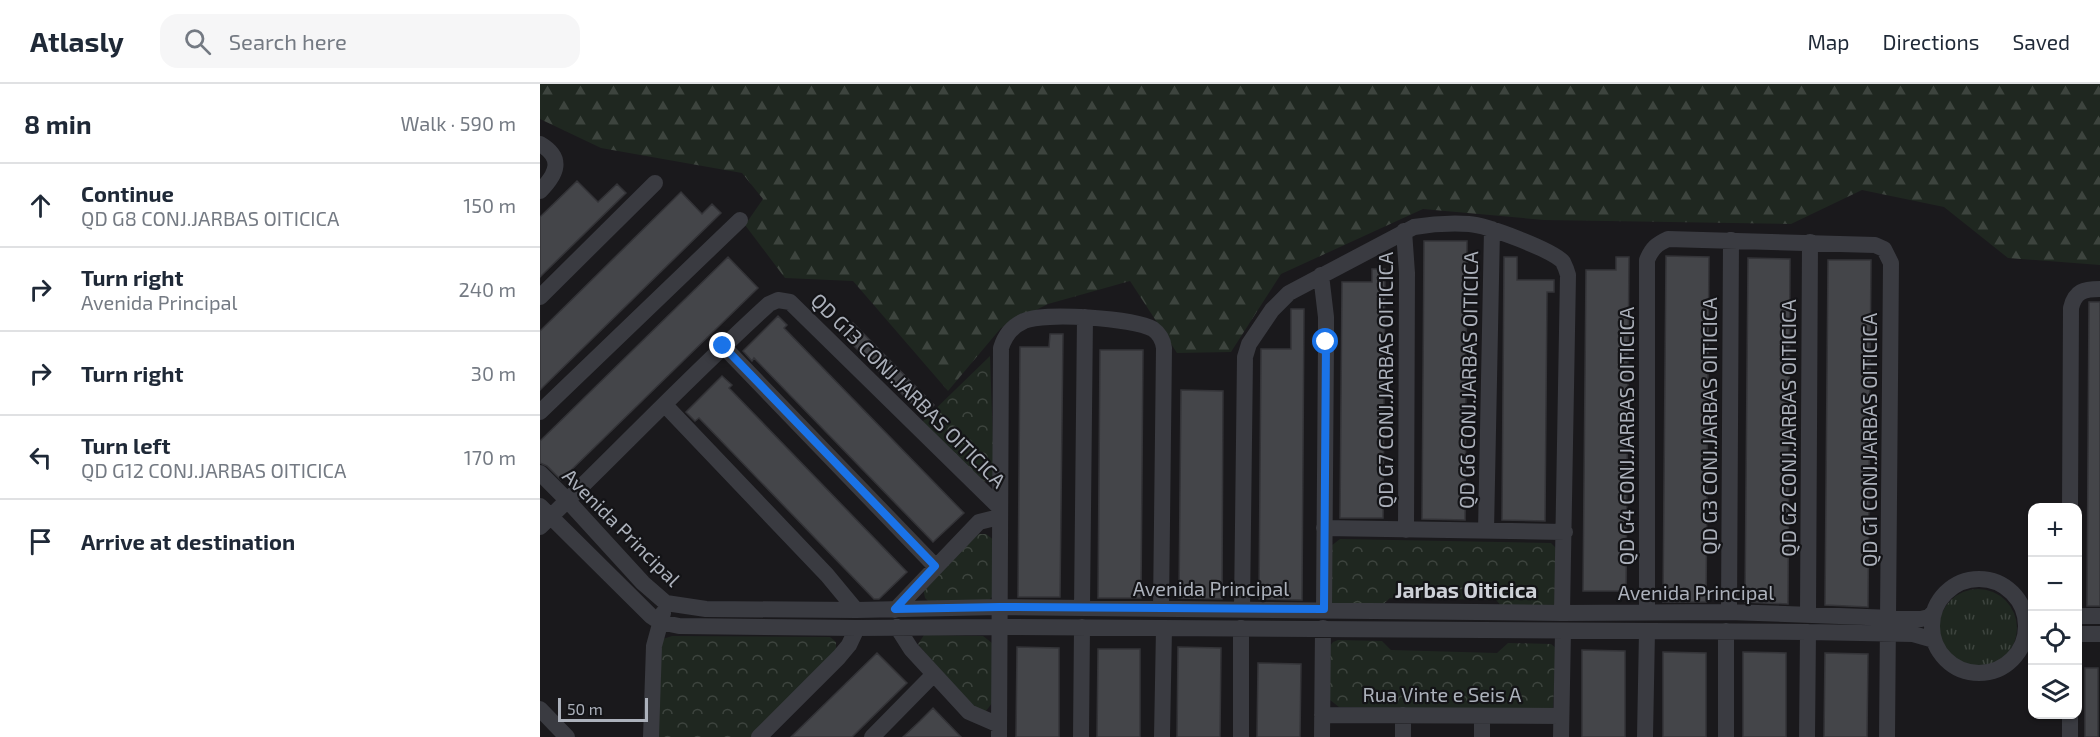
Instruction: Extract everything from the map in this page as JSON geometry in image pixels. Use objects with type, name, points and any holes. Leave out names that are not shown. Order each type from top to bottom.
[{"type":"street","points":[[540,144],[553,153],[556,165],[554,174],[540,190]]},
{"type":"street","points":[[540,297],[655,183]]},
{"type":"street","points":[[540,412],[740,220]]},
{"type":"street","points":[[1242,609],[1245,357],[1249,344],[1279,301],[1321,275],[1404,231],[1430,225],[1470,224],[1492,229],[1553,255],[1563,263],[1568,275],[1562,613]]},
{"type":"street","name":"QD G6 CONJ.JARBAS OITICICA","points":[[1486,531],[1492,229]]},
{"type":"street","name":"QD G7 CONJ.JARBAS OITICICA","points":[[1404,231],[1407,273],[1406,530]]},
{"type":"street","name":"QD G4 CONJ.JARBAS OITICICA","points":[[1647,611],[1647,260],[1651,250],[1668,239],[1731,240]]},
{"type":"street","points":[[1731,240],[1810,242]]},
{"type":"street","name":"QD G3 CONJ.JARBAS OITICICA","points":[[1729,612],[1731,240]]},
{"type":"street","name":"QD G1 CONJ.JARBAS OITICICA","points":[[1810,242],[1875,245],[1884,249],[1892,264],[1887,737]]},
{"type":"street","name":"QD G2 CONJ.JARBAS OITICICA","points":[[1809,614],[1810,242]]},
{"type":"street","points":[[1321,275],[1326,317],[1324,609]]},
{"type":"street","points":[[2070,503],[2071,308],[2073,299],[2078,293],[2088,289],[2100,289]]},
{"type":"street","name":"QD G13 CONJ.JARBAS OITICICA","points":[[723,346],[769,304],[778,300],[790,302],[999,512]]},
{"type":"street","points":[[1082,608],[1085,317]]},
{"type":"street","points":[[999,731],[1001,348],[1005,337],[1018,323],[1027,319],[1085,317],[1138,324],[1151,328],[1163,340],[1161,609]]},
{"type":"street","points":[[660,622],[543,517],[568,501],[723,346],[935,566]]},
{"type":"street","points":[[665,405],[828,575],[856,610]]},
{"type":"street","name":"Avenida Principal","points":[[540,473],[643,583],[666,603],[706,609],[856,610],[999,607],[1809,614],[1888,625],[1934,640]]},
{"type":"street","points":[[895,609],[979,522],[999,512]]},
{"type":"street","points":[[1324,528],[1565,532]]},
{"type":"street","points":[[2028,614],[2010,590],[1994,581],[1984,579],[1966,581],[1949,589],[1938,603],[1934,612],[1932,631],[1934,640],[1944,657],[1959,668],[1978,672],[1996,669],[2012,659],[2028,636]]},
{"type":"street","points":[[651,737],[654,646],[666,603]]},
{"type":"street","points":[[1442,611],[1442,630]]},
{"type":"street","name":"Avenida Principal","points":[[660,622],[680,626],[857,628],[1323,628],[1808,632],[1888,625],[1929,617],[1934,612]]},
{"type":"street","points":[[2082,616],[2100,616]]},
{"type":"street","points":[[897,627],[911,649],[969,712],[999,731]]},
{"type":"street","points":[[1081,737],[1082,627]]},
{"type":"street","points":[[759,737],[839,657],[849,645],[857,628]]},
{"type":"street","points":[[1162,737],[1164,628]]},
{"type":"street","points":[[1241,628],[1241,737]]},
{"type":"street","points":[[1322,737],[1323,628]]},
{"type":"street","points":[[1561,737],[1563,631]]},
{"type":"street","points":[[1645,737],[1647,631]]},
{"type":"street","points":[[1726,631],[1726,737]]},
{"type":"street","points":[[1807,737],[1808,632]]},
{"type":"street","points":[[2082,634],[2100,634]]},
{"type":"street","points":[[872,737],[934,674]]},
{"type":"street","name":"Rua Vinte e Seis A","points":[[1322,715],[1561,716]]},
{"type":"street","points":[[1403,715],[1403,737]]},
{"type":"street","points":[[1482,716],[1482,737]]},
{"type":"street","points":[[543,719],[567,737]]},
{"type":"street","points":[[2070,719],[2070,737]]},
{"type":"green space","points":[[540,84],[2100,84],[2100,265],[2008,258],[1944,207],[1862,190],[1791,224],[1544,220],[1423,209],[1281,274],[1231,352],[1177,353],[1130,281],[1048,304],[1001,328],[948,391],[853,281],[785,278],[745,225],[763,199],[742,173],[601,148],[540,119]]},
{"type":"green space","points":[[990,356],[994,473],[984,482],[921,423]]},
{"type":"green space","points":[[986,534],[995,541],[993,596],[988,601],[929,602],[925,598],[923,588],[975,535]]},
{"type":"green space","points":[[1340,539],[1551,543],[1556,548],[1555,605],[1506,611],[1496,600],[1390,598],[1380,607],[1332,604],[1331,546]]},
{"type":"green space","points":[[1978,589],[1993,592],[2005,601],[2014,613],[2017,628],[2014,643],[2005,655],[1993,664],[1978,667],[1963,664],[1951,655],[1942,643],[1939,628],[1942,613],[1951,601],[1963,592]]},
{"type":"green space","points":[[924,635],[983,636],[992,643],[992,703],[986,711],[976,713],[918,644]]},
{"type":"green space","points":[[672,636],[830,637],[836,642],[836,653],[752,737],[657,737],[657,652],[663,639]]},
{"type":"green space","points":[[1338,640],[1382,641],[1391,650],[1497,653],[1508,643],[1551,644],[1556,648],[1553,710],[1339,707],[1330,700],[1330,646]]},
{"type":"building","points":[[577,181],[598,202],[617,184],[626,193],[540,277],[540,217]]},
{"type":"building","points":[[681,192],[702,214],[712,204],[721,213],[540,390],[540,331]]},
{"type":"building","points":[[1424,241],[1467,241],[1465,520],[1422,519]]},
{"type":"building","points":[[1666,256],[1709,257],[1706,602],[1663,602]]},
{"type":"building","points":[[728,257],[758,288],[561,480],[547,466],[540,463],[540,441]]},
{"type":"building","points":[[1504,257],[1517,257],[1517,280],[1554,280],[1554,292],[1547,292],[1545,521],[1502,520]]},
{"type":"building","points":[[1616,257],[1629,257],[1626,591],[1583,591],[1586,270],[1616,270]]},
{"type":"building","points":[[1748,258],[1790,259],[1788,604],[1745,602]]},
{"type":"building","points":[[1828,260],[1871,260],[1868,607],[1825,605]]},
{"type":"building","points":[[1372,269],[1385,269],[1383,518],[1340,518],[1342,282],[1372,282]]},
{"type":"building","points":[[2089,302],[2100,302],[2100,606],[2087,606]]},
{"type":"building","points":[[1291,309],[1304,309],[1302,600],[1259,599],[1261,349],[1291,349]]},
{"type":"building","points":[[778,316],[787,325],[784,328],[964,513],[933,542],[754,358],[752,361],[743,351]]},
{"type":"building","points":[[853,323],[934,405],[923,415],[842,334]]},
{"type":"building","points":[[1050,334],[1063,334],[1060,597],[1018,597],[1020,347],[1049,347]]},
{"type":"building","points":[[1100,350],[1143,350],[1141,598],[1098,598]]},
{"type":"building","points":[[722,376],[732,385],[729,388],[907,572],[879,599],[874,599],[699,418],[695,421],[686,412]]},
{"type":"building","points":[[1181,390],[1223,391],[1222,599],[1179,598]]},
{"type":"building","points":[[1017,647],[1059,648],[1059,737],[1016,737]]},
{"type":"building","points":[[1178,647],[1221,648],[1220,737],[1177,737]]},
{"type":"building","points":[[1098,649],[1140,649],[1140,737],[1097,737]]},
{"type":"building","points":[[1582,650],[1625,651],[1625,737],[1582,737]]},
{"type":"building","points":[[1663,652],[1706,653],[1706,737],[1663,737]]},
{"type":"building","points":[[1743,652],[1786,653],[1786,737],[1743,737]]},
{"type":"building","points":[[877,653],[907,683],[852,737],[791,737]]},
{"type":"building","points":[[1825,653],[1868,654],[1867,737],[1824,737]]},
{"type":"building","points":[[1258,663],[1301,664],[1300,737],[1257,737]]},
{"type":"building","points":[[2085,668],[2098,668],[2098,737],[2085,737]]},
{"type":"building","points":[[933,708],[961,737],[903,737],[920,721]]},
{"type":"district","name":"Jarbas Oiticica","points":[[1466,589]]},
{"type":"route","points":[[723,346],[935,566],[895,609],[999,607],[1324,609],[1326,342]]}]
